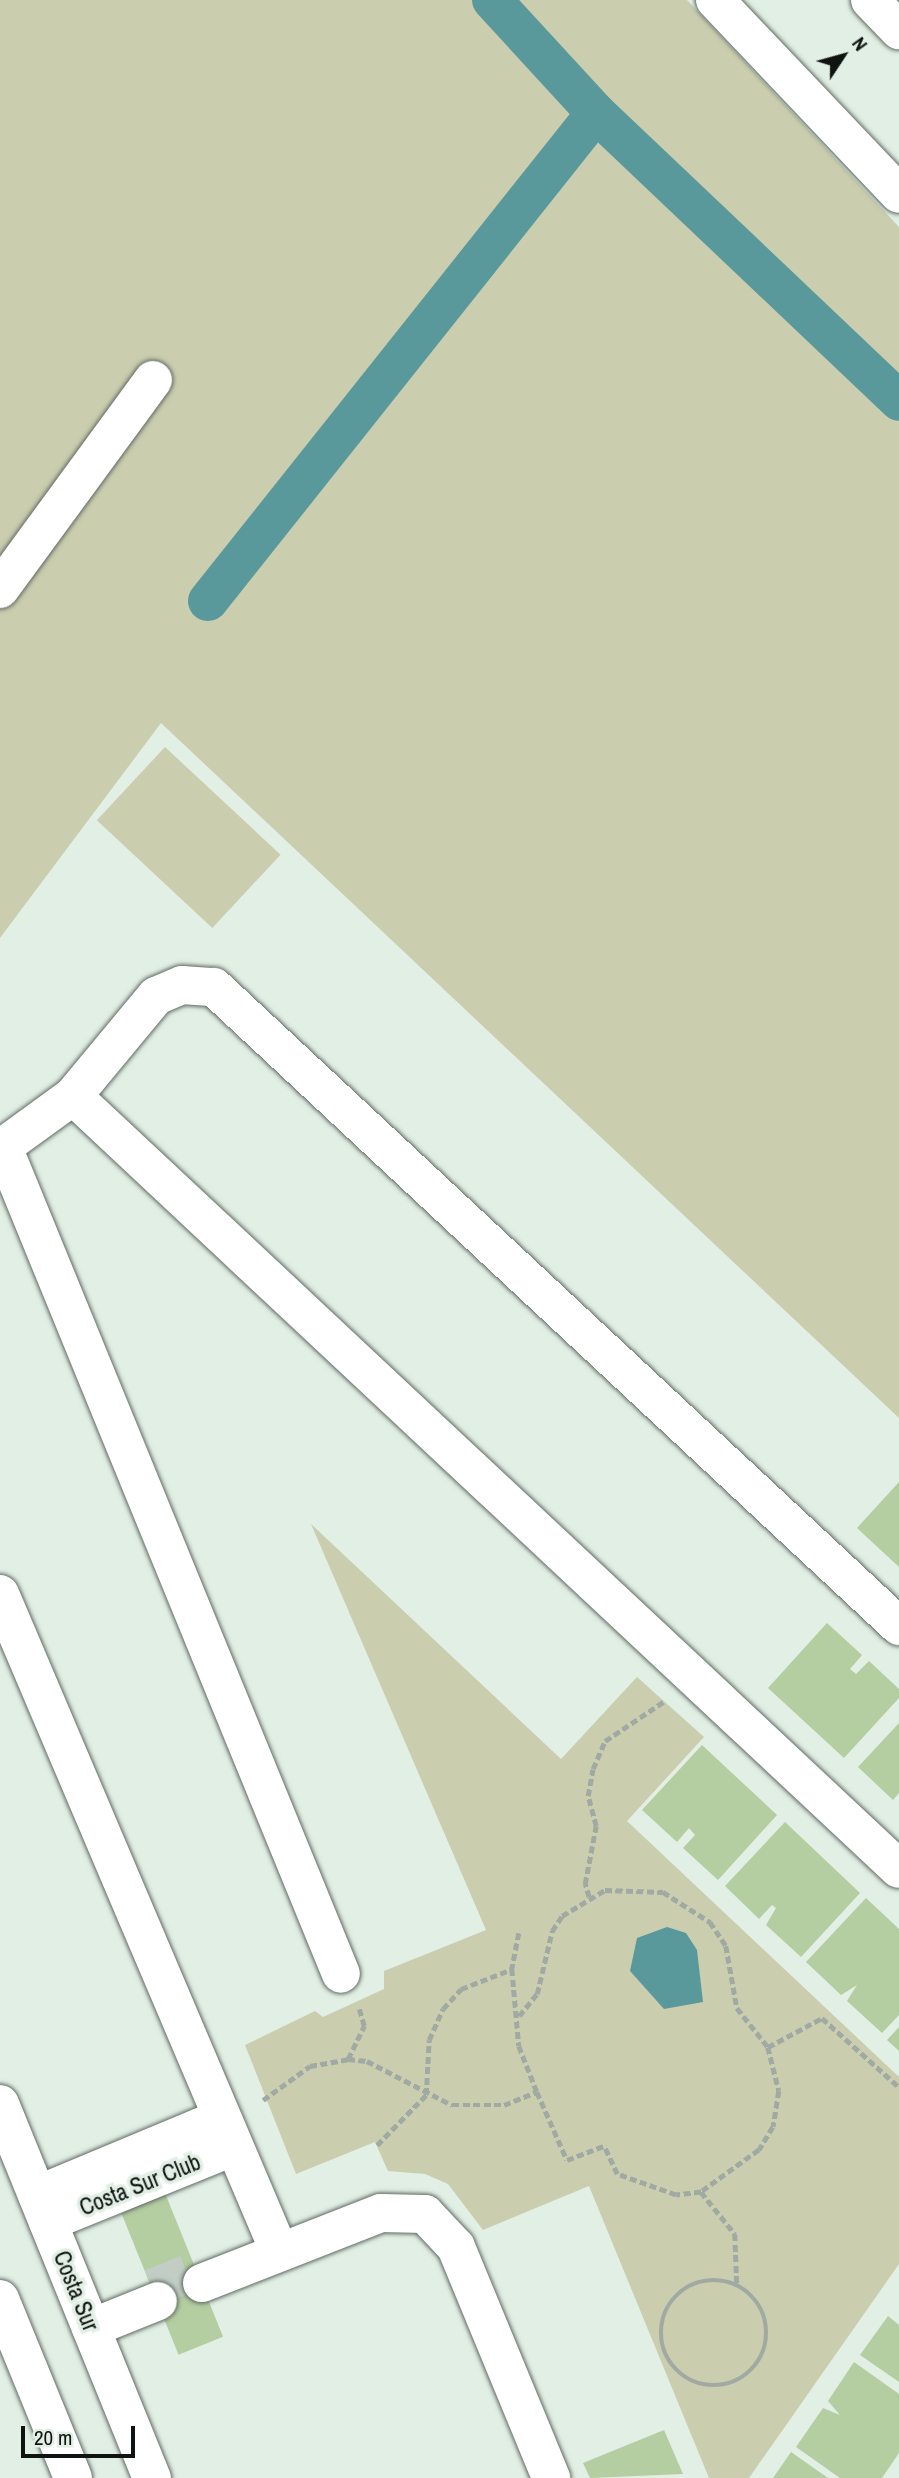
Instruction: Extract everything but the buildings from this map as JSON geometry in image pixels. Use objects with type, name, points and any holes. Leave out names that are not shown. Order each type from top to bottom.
[{"type":"main road","points":[[715,0],[899,194]]},
{"type":"main road","points":[[870,0],[899,30]]},
{"type":"main road","points":[[0,589],[153,380]]},
{"type":"main road","points":[[349,1987],[2,1148],[72,1096],[156,996],[182,985],[214,987],[899,1626]]},
{"type":"main road","points":[[72,1096],[899,1869]]},
{"type":"main road","points":[[0,1594],[226,2133],[276,2244]]},
{"type":"main road","name":"Costa Sur","points":[[0,2104],[152,2478]]},
{"type":"main road","name":"Costa Sur Club","points":[[42,2208],[226,2133]]},
{"type":"main road","points":[[200,2276],[276,2244],[405,2210],[443,2227],[551,2478]]},
{"type":"main road","points":[[88,2321],[155,2295]]},
{"type":"main road","points":[[0,2299],[73,2478]]},
{"type":"path","points":[[590,1898],[585,1884],[596,1826],[588,1796],[593,1769],[605,1741],[627,1721],[673,1697]]},
{"type":"path","points":[[519,1933],[512,1969],[519,2016],[519,2046],[568,2160],[605,2146],[617,2174],[633,2184],[677,2195],[701,2192],[746,2165],[773,2127],[779,2091],[768,2047],[737,2008],[726,1946],[710,1922],[663,1892],[605,1890],[590,1898],[552,1931],[537,1994],[519,2016]]},
{"type":"path","points":[[377,2146],[426,2095],[429,2039],[443,2009],[461,1989],[512,1969]]},
{"type":"path","points":[[348,2059],[364,2026],[349,1987]]},
{"type":"path","points":[[768,2047],[822,2018],[899,2087]]},
{"type":"path","points":[[263,2100],[310,2066],[348,2059],[367,2061],[426,2095],[452,2105],[485,2106],[537,2092]]},
{"type":"path","points":[[701,2192],[735,2234],[737,2286],[760,2306],[766,2324],[760,2360],[733,2384],[696,2384],[682,2376],[663,2349],[664,2316],[683,2289],[699,2283],[737,2286]]},
{"type":"green space","points":[[0,0],[687,0],[899,227],[899,1418],[161,723],[0,938]]},
{"type":"green space","points":[[165,747],[281,855],[212,928],[97,820]]},
{"type":"green space","points":[[311,1524],[561,1759],[637,1677],[704,1737],[627,1821],[899,2077],[899,2264],[749,2478],[709,2478],[589,2186],[483,2230],[448,2184],[425,2174],[388,2171],[375,2142],[296,2174],[245,2045],[315,2011],[323,2017],[384,1989],[384,1971],[486,1930]]},
{"type":"water","points":[[667,1927],[686,1933],[697,1950],[703,2002],[664,2009],[630,1971],[637,1938]]},
{"type":"waterway","points":[[492,0],[596,113]]},
{"type":"waterway","points":[[208,601],[596,113],[899,401]]},
{"type":"tunnel","points":[[152,2288],[197,2270]]}]
